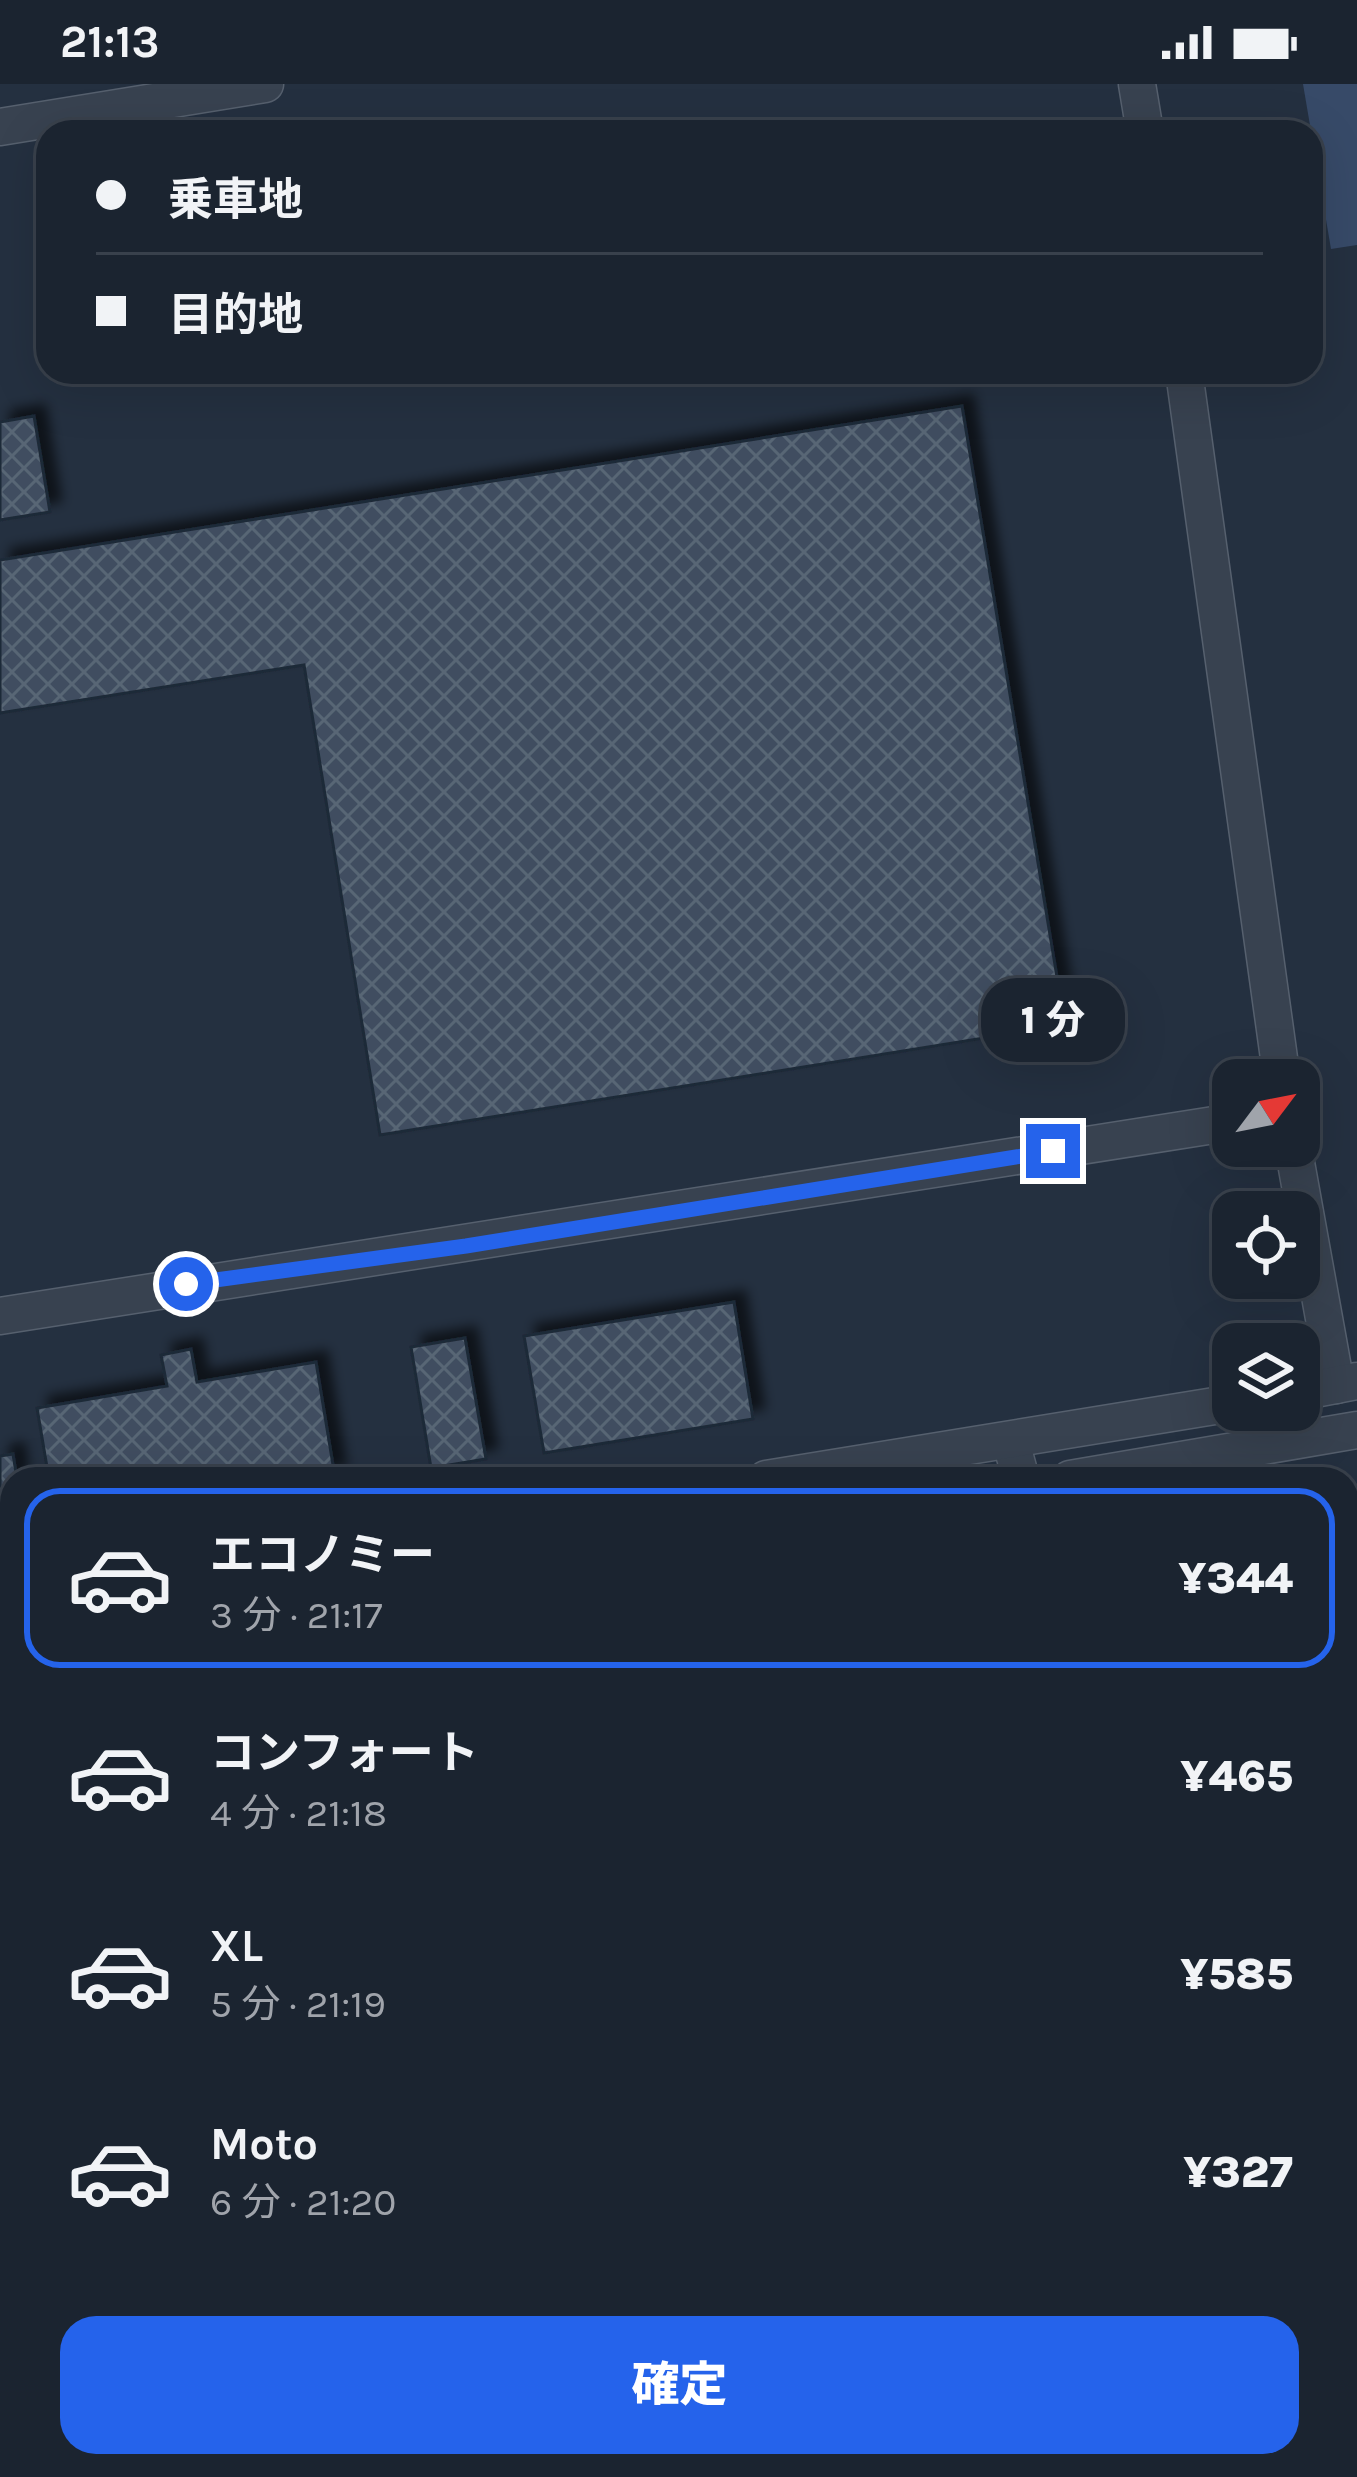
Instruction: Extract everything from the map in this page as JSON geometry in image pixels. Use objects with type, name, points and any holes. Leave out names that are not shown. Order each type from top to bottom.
[{"type":"street","points":[[43,120],[265,84]]},
{"type":"street","points":[[1137,84],[1143,120]]},
{"type":"street","points":[[0,127],[36,121]]},
{"type":"street","points":[[1186,384],[1279,1059]]},
{"type":"street","points":[[0,1316],[1212,1124]]},
{"type":"street","points":[[1298,1167],[1347,1383]]},
{"type":"street","points":[[845,1467],[1212,1407]]},
{"type":"street","points":[[1140,1467],[1357,1430]]},
{"type":"street","points":[[1011,1442],[1018,1467]]},
{"type":"water","points":[[1303,84],[1357,84],[1357,245],[1331,249],[1323,202],[1323,120],[1309,120]]},
{"type":"building","points":[[962,406],[1065,1025],[380,1135],[304,665],[0,713],[0,560]]},
{"type":"building","points":[[34,416],[50,512],[0,520],[0,422]]},
{"type":"building","points":[[734,1302],[753,1419],[544,1453],[524,1336]]},
{"type":"building","points":[[465,1338],[486,1459],[431,1467],[411,1347]]},
{"type":"building","points":[[191,1349],[197,1382],[316,1362],[333,1467],[47,1467],[37,1408],[167,1386],[161,1355]]},
{"type":"building","points":[[13,1454],[15,1467],[0,1467],[0,1456]]},
{"type":"route","points":[[186,1284],[466,1246],[1053,1151]]}]
